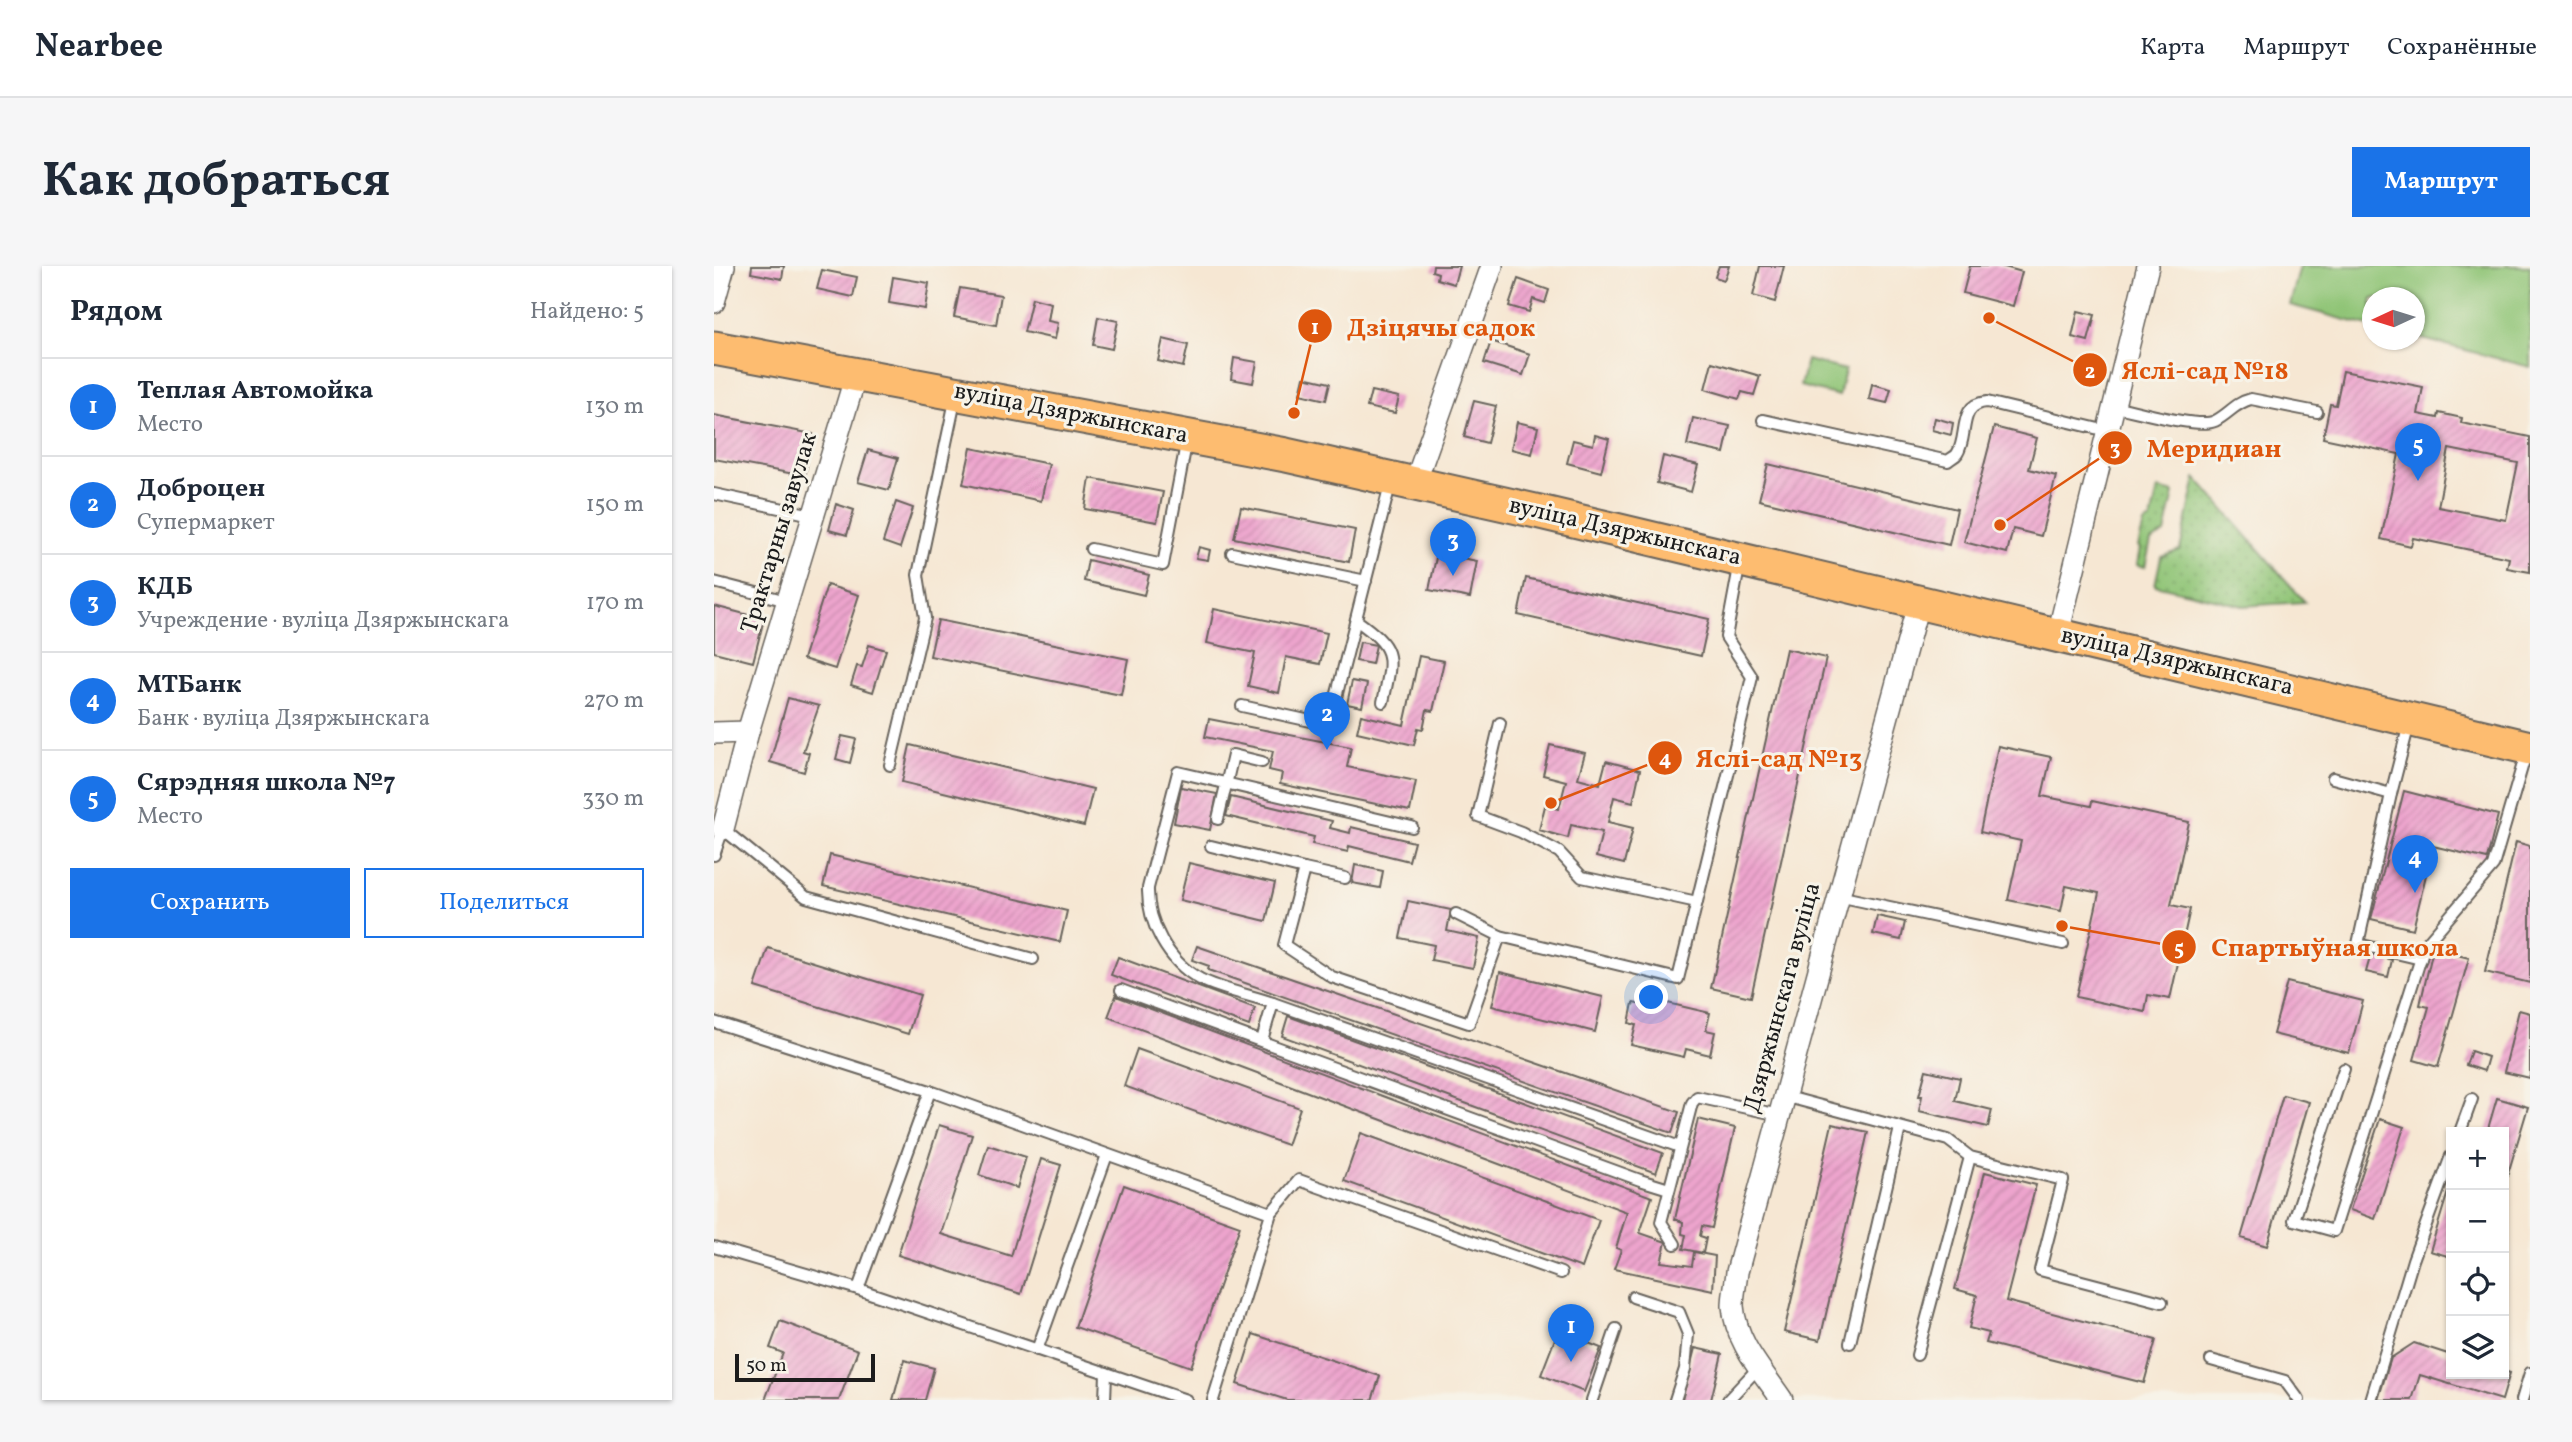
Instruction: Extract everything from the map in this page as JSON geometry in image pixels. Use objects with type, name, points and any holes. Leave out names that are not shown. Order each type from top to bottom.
[{"type":"main road","name":"вуліца Дзяржынскага","points":[[714,348],[1188,436],[1403,480],[2529,747]]},
{"type":"street","points":[[714,302],[724,266]]},
{"type":"street","points":[[1403,480],[1492,266]]},
{"type":"street","points":[[2058,634],[2148,266]]},
{"type":"street","name":"Трактарны завулак","points":[[723,829],[748,732],[856,375]]},
{"type":"street","name":"Дзяржынскага вуліца","points":[[1782,1400],[1737,1331],[1733,1303],[1737,1272],[1919,601]]},
{"type":"street","points":[[714,733],[748,732]]},
{"type":"lane","points":[[890,765],[925,618],[918,575],[957,393]]},
{"type":"lane","points":[[2113,406],[2197,424],[2215,421],[2241,401],[2251,399],[2317,412]]},
{"type":"lane","points":[[1763,420],[1948,461],[1957,454],[1967,415],[1978,402],[2107,431]]},
{"type":"lane","points":[[1091,549],[1163,565],[1188,436]]},
{"type":"lane","points":[[1242,706],[1329,725],[1366,581],[1403,480]]},
{"type":"lane","points":[[714,494],[813,516]]},
{"type":"lane","points":[[1232,553],[1366,581]]},
{"type":"lane","points":[[1456,915],[1500,936],[1678,979],[1752,677],[1726,637],[1741,560]]},
{"type":"lane","points":[[714,582],[787,601]]},
{"type":"lane","points":[[1356,620],[1375,634],[1387,650],[1391,663],[1383,702]]},
{"type":"lane","points":[[2410,718],[2358,944],[2421,959]]},
{"type":"lane","points":[[1500,723],[1478,816],[1521,832],[1559,852],[1582,877],[1697,902]]},
{"type":"lane","points":[[2344,1069],[2294,1220],[2334,1231],[2425,945],[2493,866],[2529,747]]},
{"type":"lane","points":[[1218,819],[1233,755],[1262,762]]},
{"type":"lane","points":[[1412,827],[1178,772],[1151,871],[1148,907],[1153,924],[1182,965],[1200,979],[1680,1147]]},
{"type":"lane","points":[[2333,778],[2392,794]]},
{"type":"lane","points":[[714,855],[723,829],[806,897],[1033,959]]},
{"type":"lane","points":[[1210,846],[1345,878]]},
{"type":"lane","points":[[1304,869],[1284,945],[1332,977],[1469,1023],[1500,936]]},
{"type":"lane","points":[[1838,897],[2063,944]]},
{"type":"lane","points":[[1121,990],[1670,1189]]},
{"type":"lane","points":[[1262,1040],[1273,1003]]},
{"type":"lane","points":[[714,1022],[930,1091],[1271,1213]]},
{"type":"lane","points":[[858,1289],[930,1091]]},
{"type":"lane","points":[[1675,1244],[1661,1222],[1692,1103],[1697,1097],[1782,1105],[1948,1140],[1970,1157],[2063,1180],[2040,1270],[2162,1302]]},
{"type":"lane","points":[[2462,1127],[2472,1100]]},
{"type":"lane","points":[[1850,1343],[1900,1128]]},
{"type":"lane","points":[[1037,1350],[1107,1155]]},
{"type":"lane","points":[[1917,1355],[1970,1157]]},
{"type":"lane","points":[[2371,1400],[2413,1260],[2446,1170]]},
{"type":"lane","points":[[1213,1400],[1271,1213],[1300,1180],[1561,1273]]},
{"type":"lane","points":[[714,1247],[858,1289],[1186,1400]]},
{"type":"lane","points":[[1633,1297],[1679,1312],[1688,1334],[1685,1369],[1675,1400]]},
{"type":"lane","points":[[1592,1400],[1616,1329]]},
{"type":"lane","points":[[2211,1360],[2285,1381],[2299,1400]]},
{"type":"lane","points":[[1728,1400],[1760,1366]]},
{"type":"lane","points":[[1105,1400],[1106,1373]]},
{"type":"lane","points":[[2522,1400],[2530,1373]]},
{"type":"green space","points":[[2300,266],[2530,266],[2530,367],[2425,340],[2425,287],[2362,287],[2362,324],[2290,305]]},
{"type":"green space","points":[[1807,360],[1845,370],[1839,396],[1800,386]]},
{"type":"green space","points":[[2196,478],[2305,602],[2243,606],[2155,585],[2161,557],[2180,550]]},
{"type":"green space","points":[[2158,489],[2174,493],[2165,533],[2151,541],[2145,567],[2137,565],[2138,547],[2144,524],[2151,520]]},
{"type":"building","points":[[752,266],[784,266],[782,279],[751,273]]},
{"type":"building","points":[[1433,266],[1459,266],[1454,284],[1437,279],[1438,273],[1432,271]]},
{"type":"building","points":[[1719,266],[1729,266],[1724,280],[1715,277]]},
{"type":"building","points":[[1760,266],[1784,266],[1775,302],[1753,296]]},
{"type":"building","points":[[1970,266],[2001,266],[2022,272],[2013,306],[1963,293]]},
{"type":"building","points":[[822,270],[857,277],[853,297],[817,289]]},
{"type":"building","points":[[893,277],[929,283],[925,309],[889,303]]},
{"type":"building","points":[[1518,279],[1549,290],[1545,303],[1533,299],[1529,312],[1509,306]]},
{"type":"building","points":[[960,288],[1001,295],[996,325],[954,317]]},
{"type":"building","points":[[1032,298],[1051,303],[1048,321],[1058,323],[1055,339],[1024,332]]},
{"type":"building","points":[[2078,311],[2095,315],[2088,341],[2072,337]]},
{"type":"building","points":[[1098,317],[1118,321],[1112,349],[1093,345]]},
{"type":"building","points":[[1163,339],[1188,345],[1183,367],[1158,361]]},
{"type":"building","points":[[1491,341],[1530,354],[1523,375],[1484,363]]},
{"type":"building","points":[[1234,358],[1257,362],[1253,383],[1231,379]]},
{"type":"building","points":[[1712,362],[1760,376],[1754,395],[1742,392],[1739,399],[1705,389]]},
{"type":"building","points":[[2343,371],[2423,387],[2418,414],[2438,418],[2439,413],[2462,418],[2461,423],[2530,437],[2530,572],[2507,568],[2509,558],[2413,538],[2411,546],[2381,539],[2399,454],[2323,438],[2330,404],[2336,405]],"holes":[[[2449,449],[2518,463],[2506,520],[2438,507]]]},
{"type":"building","points":[[1304,377],[1330,383],[1326,400],[1300,394]]},
{"type":"building","points":[[1872,384],[1891,389],[1887,403],[1869,399]]},
{"type":"building","points":[[1371,391],[1399,397],[1395,413],[1367,407]]},
{"type":"building","points":[[1474,401],[1496,406],[1487,443],[1464,437]]},
{"type":"building","points":[[714,415],[813,434],[805,476],[714,459]]},
{"type":"building","points":[[1693,418],[1730,426],[1724,453],[1687,445]]},
{"type":"building","points":[[1935,418],[1953,423],[1951,435],[1932,430]]},
{"type":"building","points":[[1517,422],[1538,427],[1532,454],[1511,449]]},
{"type":"building","points":[[1994,427],[2037,438],[2029,469],[2056,476],[2041,536],[2013,529],[2007,553],[1964,542]]},
{"type":"building","points":[[1595,435],[1609,439],[1601,472],[1567,463],[1573,440],[1593,445]]},
{"type":"building","points":[[971,448],[1049,464],[1041,501],[963,484]]},
{"type":"building","points":[[868,450],[898,458],[889,490],[858,482]]},
{"type":"building","points":[[1663,456],[1698,465],[1691,492],[1657,483]]},
{"type":"building","points":[[1768,464],[1957,509],[1949,545],[1759,500]]},
{"type":"building","points":[[1090,478],[1163,492],[1157,522],[1085,509]]},
{"type":"building","points":[[896,502],[913,508],[900,548],[883,542]]},
{"type":"building","points":[[836,504],[854,510],[847,535],[829,530]]},
{"type":"building","points":[[1241,507],[1355,530],[1349,562],[1234,538]]},
{"type":"building","points":[[1199,547],[1210,550],[1208,560],[1196,558]]},
{"type":"building","points":[[1437,553],[1477,561],[1470,598],[1429,590]]},
{"type":"building","points":[[1088,560],[1149,575],[1144,595],[1084,581]]},
{"type":"building","points":[[1526,578],[1709,619],[1701,656],[1518,615]]},
{"type":"building","points":[[827,585],[859,595],[835,669],[803,659]]},
{"type":"building","points":[[714,606],[764,619],[753,662],[714,652]]},
{"type":"building","points":[[1214,609],[1327,633],[1320,664],[1286,657],[1279,693],[1248,686],[1255,653],[1207,643]]},
{"type":"building","points":[[938,620],[1128,659],[1121,695],[930,656]]},
{"type":"building","points":[[1360,642],[1376,645],[1372,664],[1356,661]]},
{"type":"building","points":[[869,645],[886,650],[873,692],[851,685],[857,666],[862,667]]},
{"type":"building","points":[[1786,649],[1826,658],[1751,997],[1711,988]]},
{"type":"building","points":[[1419,656],[1444,661],[1433,711],[1427,710],[1423,729],[1418,728],[1414,745],[1357,732],[1361,715],[1404,725]]},
{"type":"building","points":[[1352,681],[1367,684],[1362,707],[1347,704]]},
{"type":"building","points":[[788,698],[819,706],[803,751],[809,753],[804,772],[770,762]]},
{"type":"building","points":[[1209,719],[1351,747],[1347,767],[1416,781],[1410,811],[1280,784],[1282,773],[1269,770],[1273,751],[1205,737]]},
{"type":"building","points":[[842,736],[856,739],[850,763],[836,759]]},
{"type":"building","points":[[910,745],[1093,789],[1084,826],[902,782]]},
{"type":"building","points":[[1550,745],[1585,753],[1578,778],[1600,784],[1606,761],[1640,770],[1633,802],[1614,797],[1608,822],[1633,828],[1624,864],[1596,857],[1602,832],[1571,825],[1568,838],[1539,830],[1545,806],[1559,809],[1566,781],[1543,775]]},
{"type":"building","points":[[1998,746],[2051,757],[2042,796],[2091,806],[2092,801],[2189,822],[2171,905],[2190,909],[2170,999],[2148,995],[2145,1012],[2076,997],[2099,893],[2066,886],[2061,911],[2008,900],[2021,841],[1980,832]]},
{"type":"building","points":[[1181,787],[1217,794],[1210,830],[1174,823]]},
{"type":"building","points":[[2404,791],[2498,815],[2487,859],[2433,846],[2413,929],[2371,919]]},
{"type":"building","points":[[1231,797],[1332,821],[1330,828],[1350,833],[1351,827],[1414,842],[1409,861],[1349,846],[1348,852],[1312,844],[1314,837],[1226,816]]},
{"type":"building","points":[[2516,842],[2530,846],[2530,983],[2485,972]]},
{"type":"building","points":[[830,855],[1067,911],[1060,942],[823,886]]},
{"type":"building","points":[[1189,863],[1275,883],[1266,921],[1180,900]]},
{"type":"building","points":[[1355,865],[1383,871],[1380,888],[1352,883]]},
{"type":"building","points":[[1408,901],[1451,910],[1447,931],[1479,938],[1473,968],[1431,960],[1434,945],[1400,938]]},
{"type":"building","points":[[1877,916],[1905,922],[1901,940],[1873,934]]},
{"type":"building","points":[[1197,946],[1679,1112],[1672,1133],[1208,970],[1209,966],[1192,960]]},
{"type":"building","points":[[768,948],[920,995],[908,1034],[755,987]]},
{"type":"building","points":[[2433,949],[2469,958],[2438,1067],[2414,1060],[2429,1007],[2420,1005]]},
{"type":"building","points":[[2371,954],[2392,960],[2388,977],[2366,972]]},
{"type":"building","points":[[1118,957],[1255,1008],[1249,1026],[1111,975]]},
{"type":"building","points":[[1500,972],[1603,997],[1595,1032],[1492,1006]]},
{"type":"building","points":[[2287,982],[2363,1001],[2349,1053],[2273,1034]]},
{"type":"building","points":[[1116,996],[1652,1197],[1640,1233],[1666,1242],[1661,1262],[1692,1266],[1694,1252],[1715,1256],[1713,1290],[1614,1269],[1621,1250],[1616,1248],[1627,1212],[1108,1017]]},
{"type":"building","points":[[1659,1001],[1710,1013],[1706,1030],[1715,1032],[1710,1055],[1686,1049],[1684,1057],[1631,1045],[1636,1025],[1629,1023],[1633,1003],[1657,1008]]},
{"type":"building","points":[[2519,1010],[2530,1013],[2530,1078],[2504,1072]]},
{"type":"building","points":[[1288,1016],[1663,1153],[1656,1173],[1282,1036]]},
{"type":"building","points":[[1137,1049],[1300,1108],[1287,1145],[1124,1086]]},
{"type":"building","points":[[2471,1051],[2488,1057],[2484,1071],[2466,1065]]},
{"type":"building","points":[[1926,1070],[1960,1078],[1955,1101],[1992,1110],[1988,1127],[1919,1111],[1922,1096],[1919,1096]]},
{"type":"building","points":[[2283,1095],[2309,1102],[2267,1246],[2241,1238]]},
{"type":"building","points":[[2497,1098],[2528,1107],[2509,1170],[2509,1127],[2488,1127]]},
{"type":"building","points":[[1698,1119],[1735,1128],[1712,1228],[1702,1226],[1700,1236],[1706,1238],[1703,1253],[1683,1249],[1686,1235],[1682,1234],[1683,1222],[1675,1219]]},
{"type":"building","points":[[2380,1119],[2404,1127],[2375,1219],[2350,1210]]},
{"type":"building","points":[[1832,1124],[1868,1132],[1820,1340],[1784,1332]]},
{"type":"building","points":[[939,1125],[972,1135],[941,1234],[1011,1256],[1041,1159],[1061,1165],[1021,1294],[898,1255]]},
{"type":"building","points":[[1361,1133],[1599,1220],[1582,1268],[1344,1181]]},
{"type":"building","points":[[988,1145],[1026,1157],[1017,1188],[979,1175]]},
{"type":"building","points":[[1985,1172],[2036,1185],[2006,1301],[2156,1340],[2144,1383],[1986,1343],[1989,1333],[1969,1328],[1977,1295],[1955,1289]]},
{"type":"building","points":[[1124,1185],[1240,1226],[1191,1367],[1075,1327]]},
{"type":"building","points":[[2446,1198],[2446,1256],[2430,1251]]},
{"type":"building","points":[[780,1321],[858,1350],[839,1400],[765,1400],[783,1353],[770,1348]]},
{"type":"building","points":[[1558,1331],[1601,1348],[1584,1392],[1541,1375]]},
{"type":"building","points":[[1253,1334],[1380,1376],[1372,1400],[1287,1400],[1237,1384]]},
{"type":"building","points":[[2414,1343],[2446,1353],[2446,1379],[2508,1379],[2502,1400],[2420,1375],[2412,1400],[2378,1400],[2391,1358]]},
{"type":"building","points":[[1695,1348],[1722,1354],[1711,1400],[1682,1400]]},
{"type":"building","points":[[904,1360],[934,1368],[925,1400],[893,1400]]},
{"type":"place","name":"Яслі-сад №18","points":[[1989,318]]},
{"type":"place","name":"Дзіцячы садок","points":[[1294,413]]},
{"type":"place","name":"Сярэдняя школа №7","points":[[2418,481]]},
{"type":"place","name":"Меридиан","points":[[2000,525]]},
{"type":"place","name":"КДБ","points":[[1453,576]]},
{"type":"place","name":"Доброцен","points":[[1327,750]]},
{"type":"place","name":"Яслі-сад №13","points":[[1551,803]]},
{"type":"place","name":"МТБанк","points":[[2415,893]]},
{"type":"place","name":"Спартыўная школа","points":[[2062,926]]},
{"type":"place","name":"Теплая Автомойка","points":[[1571,1362]]}]
